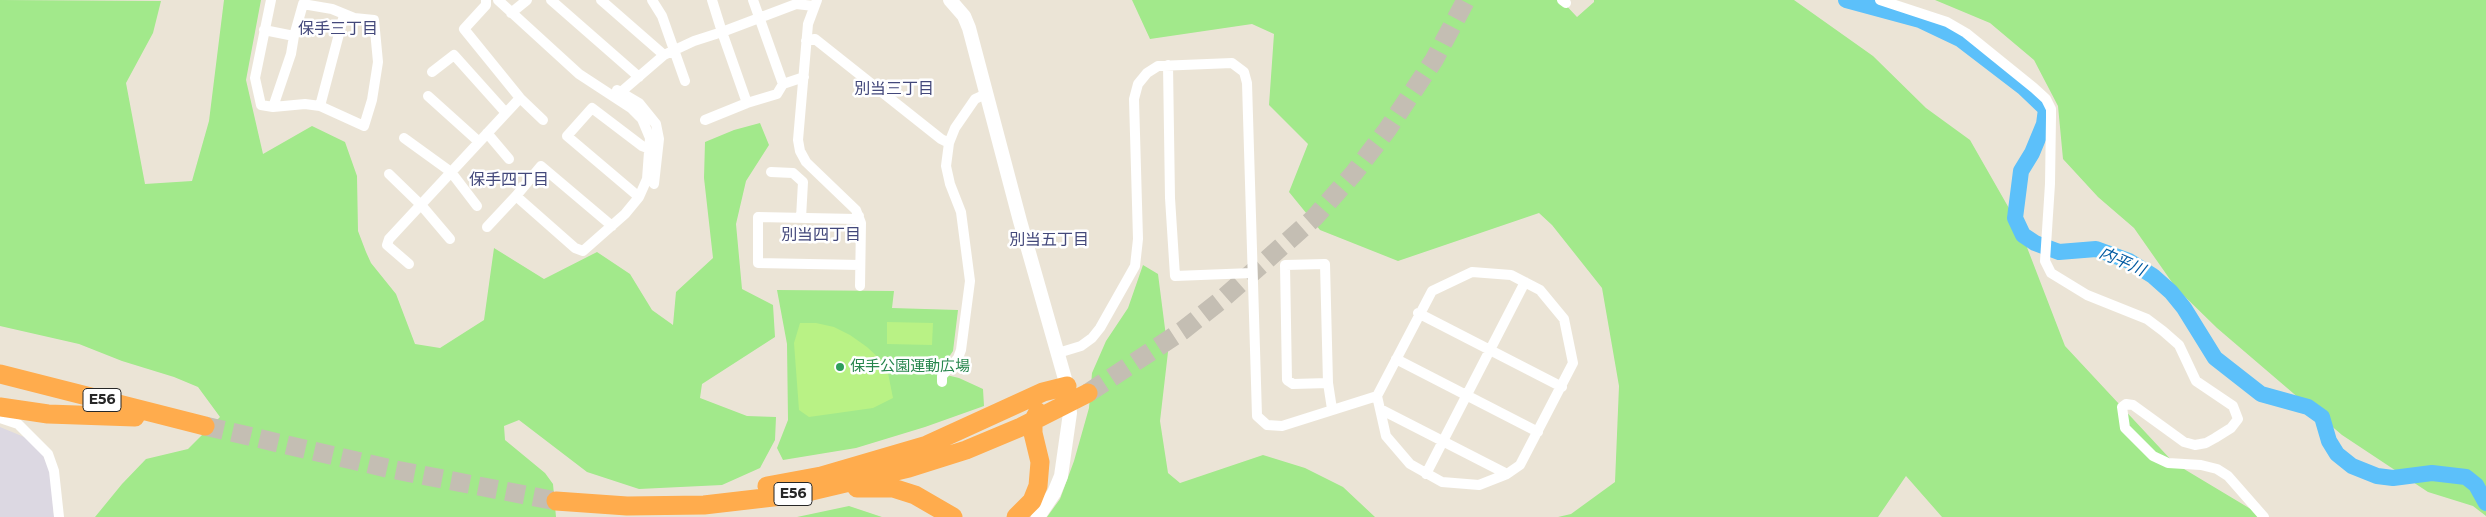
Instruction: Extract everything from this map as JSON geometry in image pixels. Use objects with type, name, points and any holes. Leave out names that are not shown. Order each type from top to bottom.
[{"type":"highway","points":[[0,364],[88,396]]},
{"type":"highway","name":"E56","points":[[0,374],[205,426]]},
{"type":"highway","points":[[627,506],[734,492],[821,476],[927,446],[1043,392],[1067,386]]},
{"type":"highway","points":[[1016,517],[1032,501],[1038,486],[1040,462],[1033,433],[1033,421],[1039,409],[1067,386]]},
{"type":"highway","name":"E56","points":[[556,501],[627,506],[704,505],[799,494],[909,468],[966,450],[1021,427],[1088,393]]},
{"type":"highway","points":[[0,407],[48,414],[94,414],[186,421]]},
{"type":"highway","points":[[799,494],[863,488],[893,488],[915,494],[954,517]]},
{"type":"street","points":[[272,0],[255,78],[260,105],[273,107],[305,104],[320,106],[364,126],[372,100],[378,62],[374,20],[344,16],[332,9],[303,4],[291,54],[273,107]]},
{"type":"street","points":[[486,0],[486,5],[464,29],[520,98],[543,120]]},
{"type":"street","points":[[498,0],[596,87],[619,99],[642,119],[650,138],[647,179],[639,197],[612,226],[583,251],[575,248],[516,196]]},
{"type":"street","points":[[511,12],[527,0]]},
{"type":"street","points":[[551,0],[639,77]]},
{"type":"street","points":[[601,0],[668,53],[685,81]]},
{"type":"street","points":[[652,0],[662,16],[668,53]]},
{"type":"street","points":[[712,0],[746,103]]},
{"type":"street","points":[[753,0],[783,84]]},
{"type":"street","points":[[950,0],[964,16],[969,28],[1067,386],[1070,413],[1061,476],[1054,493],[1038,517]]},
{"type":"street","points":[[1880,0],[1947,22],[1966,33],[2046,99],[2051,109],[2051,117],[2045,262],[2051,273],[2087,295],[2147,319],[2163,331],[2179,345],[2196,381],[2233,406],[2238,420],[2231,428],[2215,438],[2206,443],[2195,445],[2184,442],[2133,405],[2126,404],[2122,408],[2125,428],[2153,456],[2168,464],[2201,465],[2217,469],[2228,476],[2264,517]]},
{"type":"street","points":[[621,92],[668,53],[760,18],[795,2],[815,3],[806,41],[798,140],[800,151],[806,162],[856,210],[859,216],[861,222],[860,286]]},
{"type":"street","points":[[320,106],[344,16]]},
{"type":"street","points":[[264,30],[294,36]]},
{"type":"street","points":[[806,41],[815,39],[941,139],[949,142]]},
{"type":"street","points":[[432,72],[454,55],[506,113]]},
{"type":"street","points":[[1058,353],[1081,346],[1092,338],[1100,328],[1135,266],[1138,239],[1134,99],[1138,84],[1147,73],[1158,66],[1168,64],[1232,63],[1238,66],[1247,79],[1257,416],[1267,425],[1275,427],[1377,396]]},
{"type":"street","points":[[1168,64],[1170,198],[1175,276],[1252,273]]},
{"type":"street","points":[[705,120],[746,103],[777,94],[783,84],[804,77]]},
{"type":"street","points":[[596,87],[621,92],[639,104],[656,124],[659,139],[654,184]]},
{"type":"street","points":[[942,382],[942,376],[958,358],[961,350],[970,281],[962,212],[950,184],[946,166],[949,142],[955,128],[975,99],[986,94]]},
{"type":"street","points":[[428,96],[478,141]]},
{"type":"street","points":[[409,264],[388,245],[389,239],[422,206],[478,141],[520,98]]},
{"type":"street","points":[[639,197],[567,136],[592,108],[642,146],[650,149]]},
{"type":"street","points":[[487,133],[509,159]]},
{"type":"street","points":[[404,138],[451,172],[477,206]]},
{"type":"street","points":[[487,227],[541,166],[612,226]]},
{"type":"street","points":[[771,172],[793,172],[803,182],[801,218]]},
{"type":"street","points":[[389,174],[422,206],[450,239]]},
{"type":"street","points":[[859,216],[856,219],[758,217],[758,264],[860,265]]},
{"type":"street","points":[[1328,383],[1293,384],[1287,380],[1285,264],[1325,264],[1328,383],[1332,409]]},
{"type":"street","points":[[1472,272],[1511,275],[1525,282],[1540,290],[1564,319],[1573,363],[1520,465],[1507,474],[1479,485],[1442,482],[1410,464],[1386,436],[1377,396],[1418,313],[1432,291],[1472,272]]},
{"type":"street","points":[[1426,474],[1525,282]]},
{"type":"street","points":[[1418,313],[1562,387]]},
{"type":"street","points":[[1396,359],[1538,432]]},
{"type":"street","points":[[1380,409],[1507,474]]},
{"type":"street","points":[[0,418],[18,424],[48,454],[54,471],[59,517]]},
{"type":"shaded area","points":[[0,427],[29,439],[43,455],[51,474],[54,517],[0,517]]},
{"type":"green space","points":[[0,0],[161,1],[153,33],[126,83],[145,184],[192,181],[209,121],[224,0],[261,0],[246,80],[263,154],[312,126],[345,142],[357,176],[358,231],[371,263],[396,294],[415,344],[440,348],[484,320],[494,248],[544,279],[597,252],[630,274],[652,310],[673,325],[676,292],[713,258],[704,178],[705,142],[734,130],[760,123],[769,145],[746,181],[736,224],[742,289],[773,305],[775,337],[702,384],[700,398],[747,416],[776,417],[775,440],[760,468],[722,485],[639,489],[587,472],[519,420],[504,426],[505,440],[545,473],[553,484],[556,517],[95,517],[122,484],[146,459],[188,449],[220,417],[198,387],[174,377],[122,361],[79,344],[0,326]]},
{"type":"green space","points":[[1132,0],[1561,0],[1577,17],[1594,0],[1794,0],[1873,56],[1926,108],[1970,140],[2018,224],[2065,346],[2174,463],[2264,517],[1942,517],[1906,476],[1878,517],[1558,517],[1571,514],[1615,482],[1619,386],[1602,288],[1552,225],[1539,213],[1398,261],[1320,230],[1289,192],[1308,144],[1269,105],[1274,34],[1252,24],[1150,39]]},
{"type":"green space","points":[[1935,0],[2486,0],[2486,516],[2473,506],[2428,492],[2342,435],[2217,328],[2176,288],[2134,228],[2098,197],[2063,159],[2058,106],[2034,60],[1990,23]]},
{"type":"green space","points":[[1143,265],[1158,274],[1168,352],[1160,421],[1168,473],[1180,483],[1263,455],[1305,468],[1343,487],[1375,517],[1047,517],[1060,499],[1074,461],[1089,408],[1092,373],[1106,341],[1128,308]]},
{"type":"green space","points":[[777,290],[894,291],[892,308],[958,310],[953,351],[938,373],[959,378],[983,389],[984,406],[925,427],[856,448],[783,460],[777,448],[788,420],[787,344]]},
{"type":"green space","points":[[887,322],[933,323],[932,345],[887,344]]},
{"type":"green space","name":"保手公園運動広場","points":[[800,323],[816,323],[834,327],[867,347],[881,360],[888,373],[893,398],[873,408],[809,417],[799,410],[794,343]]},
{"type":"green space","points":[[849,506],[882,517],[797,517]]},
{"type":"waterway","name":"内平川","points":[[1846,0],[1920,20],[1960,39],[2024,88],[2046,109],[2044,124],[2032,153],[2021,171],[2015,218],[2023,235],[2035,243],[2059,252],[2096,249],[2129,261],[2153,276],[2171,292],[2184,308],[2215,358],[2261,394],[2308,407],[2322,417],[2329,441],[2337,454],[2352,466],[2377,476],[2393,478],[2432,473],[2466,477],[2476,485],[2486,503]]},
{"type":"tunnel","points":[[1088,393],[1182,331],[1220,301],[1314,218],[1354,173],[1387,130],[1434,60],[1466,0]]},
{"type":"tunnel","points":[[205,426],[391,469],[556,501]]},
{"type":"place","name":"保手公園運動広場","points":[[840,367]]},
{"type":"district","name":"保手三丁目","points":[[338,29]]},
{"type":"district","name":"別当三丁目","points":[[894,89]]},
{"type":"district","name":"保手四丁目","points":[[509,180]]},
{"type":"district","name":"別当四丁目","points":[[821,235]]},
{"type":"district","name":"別当五丁目","points":[[1049,240]]}]
